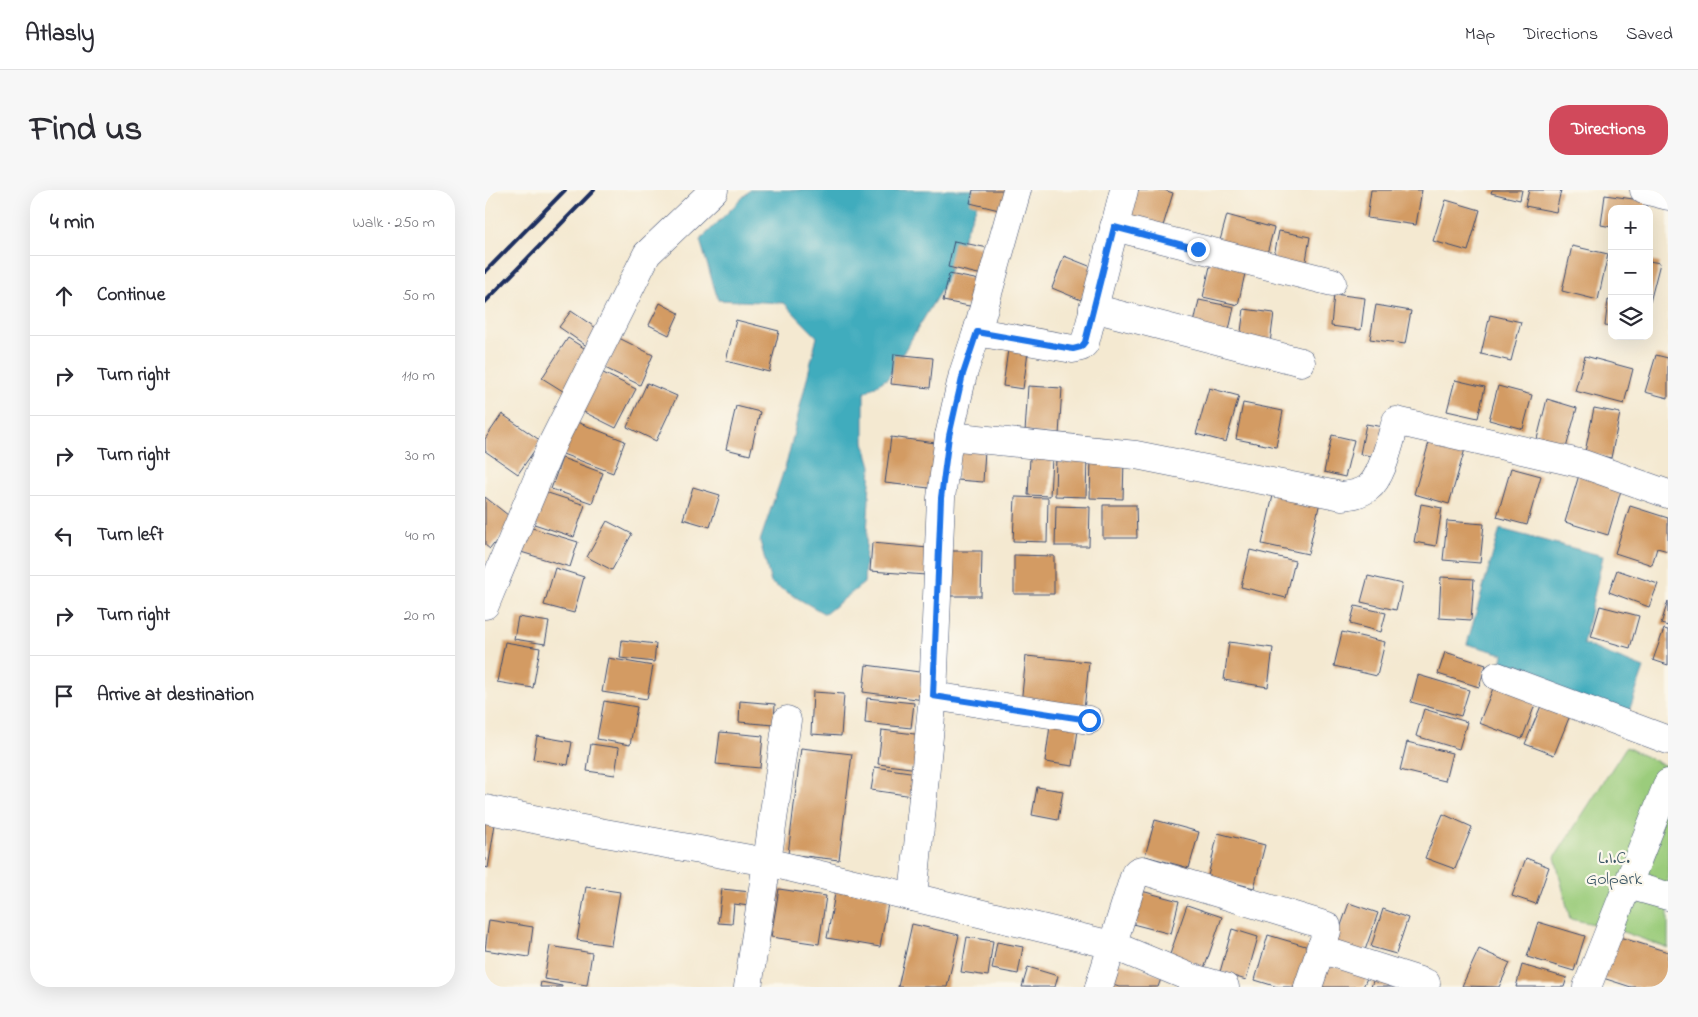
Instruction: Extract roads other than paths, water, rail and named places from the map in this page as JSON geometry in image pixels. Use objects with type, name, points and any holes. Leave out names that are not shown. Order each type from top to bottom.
[{"type":"street","points":[[485,605],[553,442],[647,254],[714,190]]},
{"type":"street","points":[[913,897],[933,696],[941,498],[949,436],[963,374],[977,332],[1017,190]]},
{"type":"street","points":[[977,332],[1076,349],[1081,347],[1085,342],[1124,190]]},
{"type":"street","points":[[1644,190],[1668,196]]},
{"type":"street","points":[[1114,227],[1332,282]]},
{"type":"street","points":[[1093,308],[1301,362]]},
{"type":"street","points":[[949,436],[1136,455],[1342,496],[1356,494],[1368,488],[1378,478],[1396,421],[1583,464],[1668,494]]},
{"type":"street","points":[[1497,676],[1668,740]]},
{"type":"street","points":[[933,696],[1089,720]]},
{"type":"street","points":[[748,987],[787,720]]},
{"type":"street","points":[[1587,987],[1668,783]]},
{"type":"street","points":[[485,809],[577,828],[767,862],[913,897],[1112,945],[1189,977],[1225,987]]},
{"type":"street","points":[[1099,987],[1135,874],[1142,870],[1327,926],[1308,987]]},
{"type":"street","points":[[1628,885],[1668,896]]},
{"type":"street","points":[[1321,949],[1429,986]]},
{"type":"water","points":[[750,190],[983,190],[941,290],[888,378],[864,393],[864,442],[871,466],[864,583],[825,614],[771,583],[760,541],[787,461],[817,337],[784,303],[718,300],[700,240]]},
{"type":"water","points":[[1500,529],[1603,556],[1583,644],[1644,668],[1626,720],[1500,671],[1503,654],[1467,644]]},
{"type":"railway","points":[[485,272],[565,190]]},
{"type":"railway","points":[[485,302],[594,190]]},
{"type":"park label","name":"L.I.C. Golpark","points":[[1614,868]]}]
